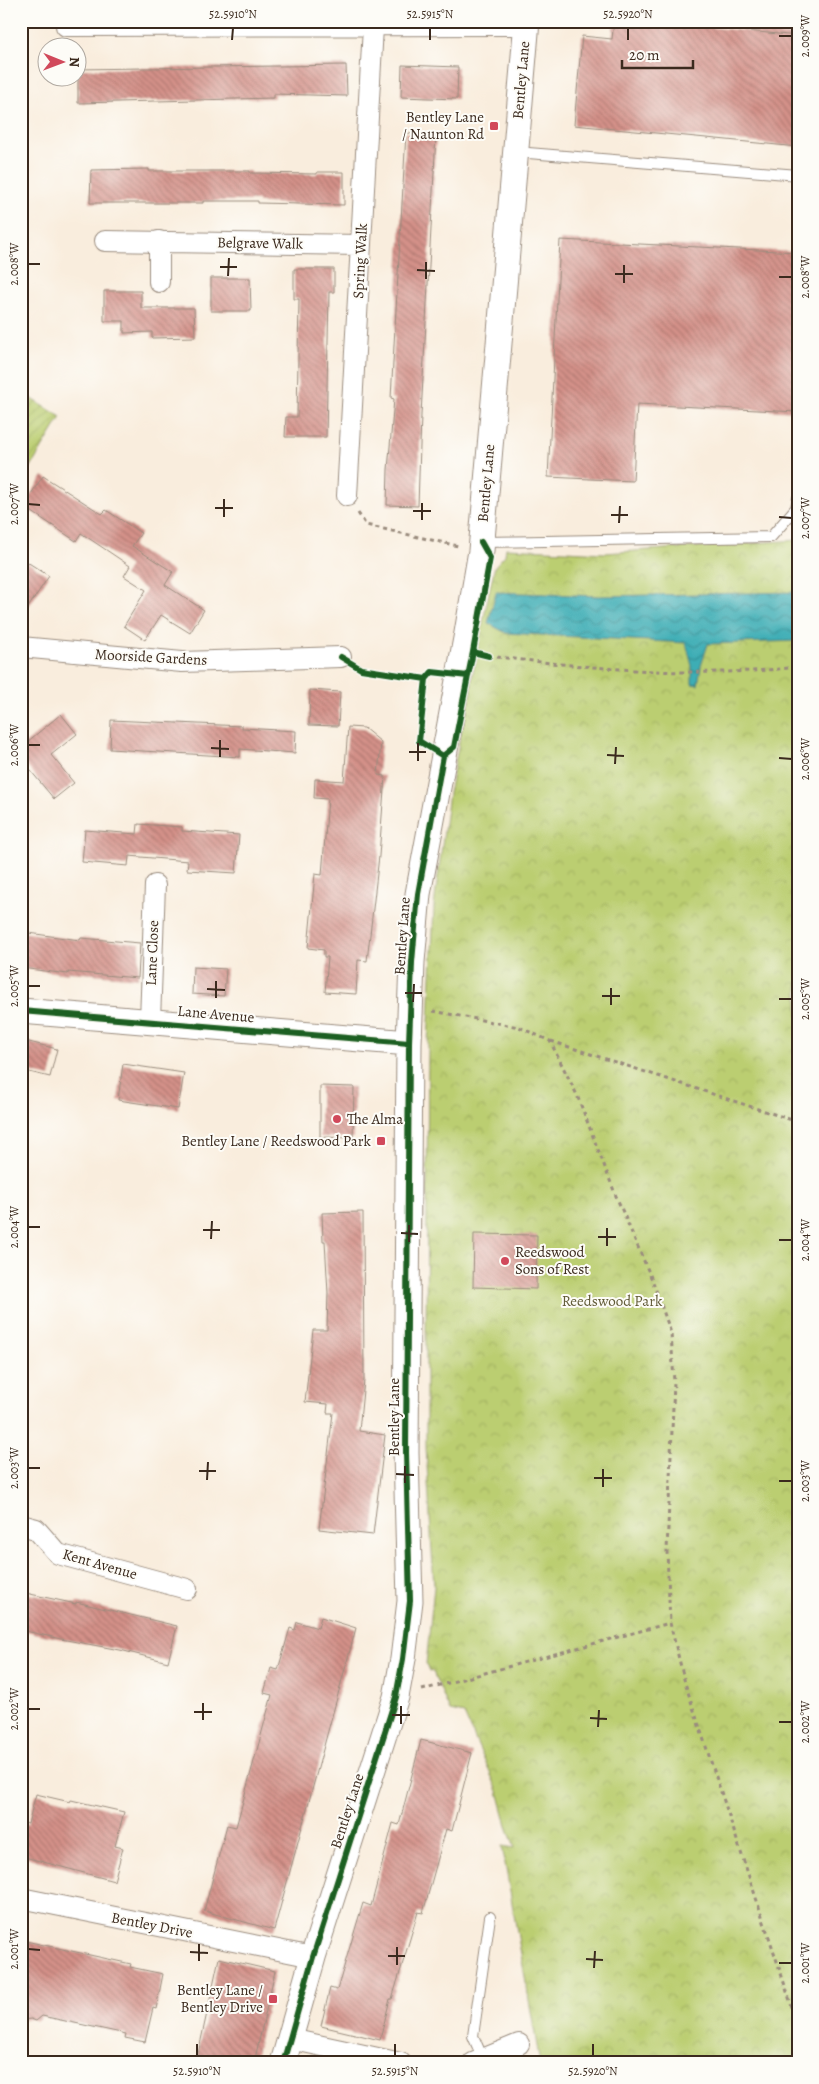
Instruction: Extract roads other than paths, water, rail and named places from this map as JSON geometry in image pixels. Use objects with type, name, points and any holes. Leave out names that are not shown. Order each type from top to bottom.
[{"type":"street","points":[[66,26],[275,23],[373,27],[526,23]]},
{"type":"street","name":"Bentley Lane","points":[[283,2063],[313,1957],[396,1697],[404,1659],[410,1601],[406,1453],[410,1006],[418,894],[467,633],[480,550],[526,23]]},
{"type":"street","name":"Spring Walk","points":[[347,496],[373,27]]},
{"type":"street","name":"Belgrave Walk","points":[[106,241],[360,246]]},
{"type":"street","points":[[159,241],[159,282]]},
{"type":"street","name":"Moorside Gardens","points":[[21,647],[182,662],[342,657]]},
{"type":"street","name":"Lane Close","points":[[150,1020],[155,885]]},
{"type":"street","name":"Lane Avenue","points":[[21,1011],[150,1020],[410,1043]]},
{"type":"street","name":"Kent Avenue","points":[[21,1525],[36,1529],[58,1554],[187,1588]]},
{"type":"street","name":"Bentley Drive","points":[[21,1898],[313,1957]]},
{"type":"street","points":[[290,2039],[401,2063]]},
{"type":"street","points":[[478,2061],[519,2044]]},
{"type":"lane","points":[[515,152],[798,175]]},
{"type":"lane","points":[[480,550],[537,542],[771,537],[796,508],[798,498]]},
{"type":"lane","points":[[478,2061],[473,2036],[490,1917]]},
{"type":"water","points":[[496,592],[599,596],[798,592],[798,641],[708,644],[701,666],[698,685],[692,684],[692,666],[686,643],[506,633],[488,623]]},
{"type":"place","name":"Bentley Lane / Naunton Rd","points":[[494,126]]},
{"type":"place","name":"The Alma","points":[[337,1119]]},
{"type":"place","name":"Bentley Lane / Reedswood Park","points":[[381,1141]]},
{"type":"place","name":"Reedswood Sons of Rest","points":[[505,1261]]},
{"type":"place","name":"Bentley Lane / Bentley Drive","points":[[273,1999]]},
{"type":"park label","name":"Reedswood Park","points":[[612,1301]]}]
